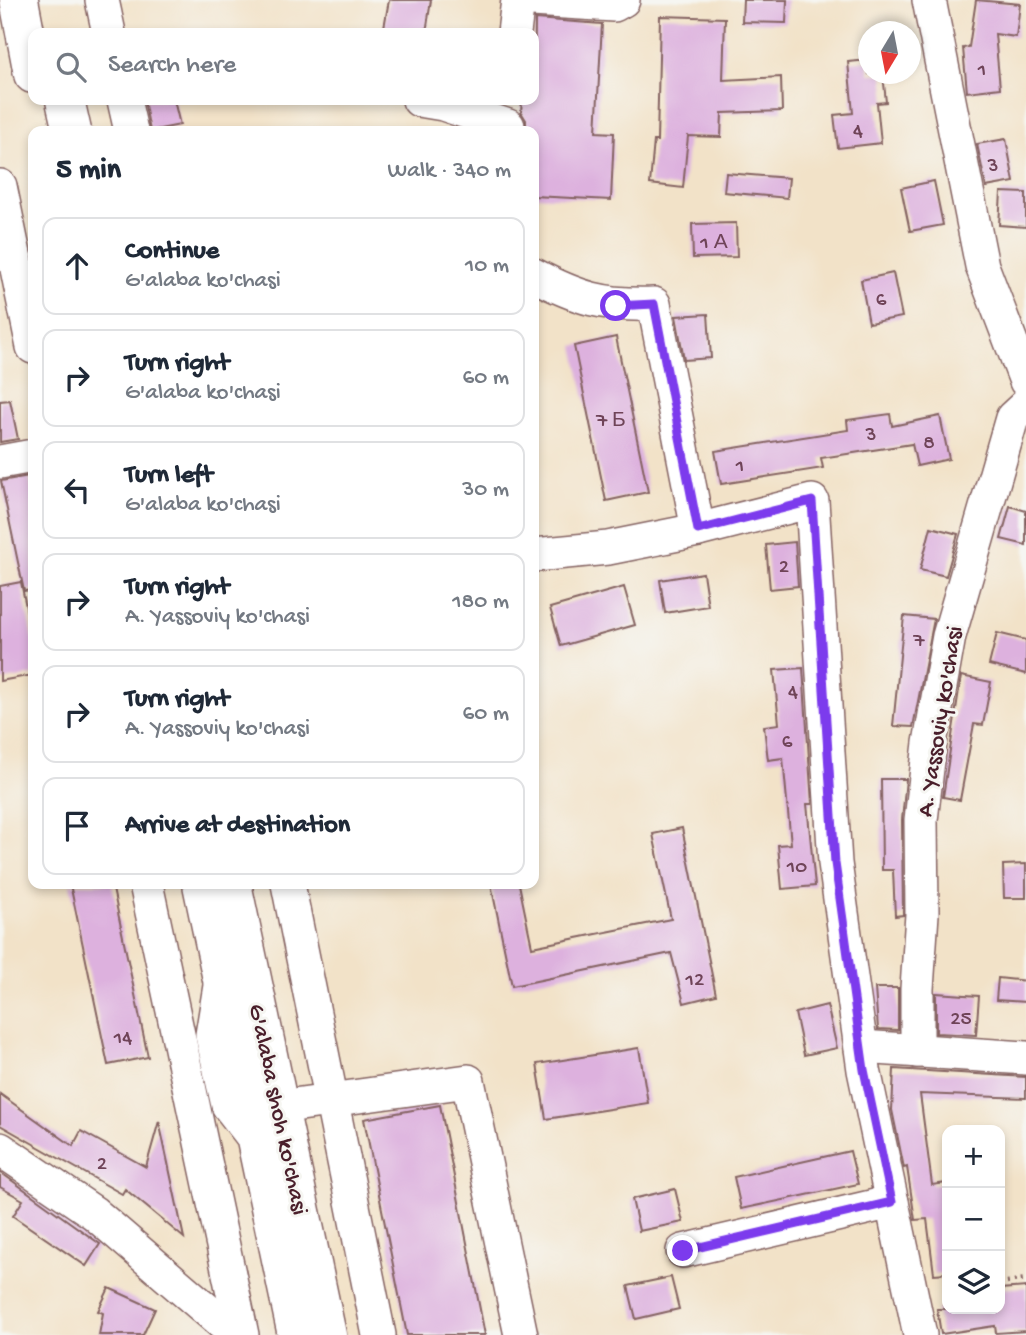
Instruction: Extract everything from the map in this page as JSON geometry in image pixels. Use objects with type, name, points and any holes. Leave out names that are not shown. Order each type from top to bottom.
[{"type":"main road","points":[[19,0],[28,48]]},
{"type":"main road","points":[[46,0],[51,28]]},
{"type":"main road","points":[[39,105],[44,126]]},
{"type":"main road","points":[[66,105],[71,126]]},
{"type":"main road","name":"G'alaba shoh ko'chasi","points":[[203,889],[297,1335]]},
{"type":"main road","name":"G'alaba shoh ko'chasi","points":[[233,889],[327,1335]]},
{"type":"street","points":[[102,0],[108,28]]},
{"type":"street","points":[[515,28],[518,0]]},
{"type":"street","points":[[532,0],[618,2]]},
{"type":"street","points":[[929,0],[982,266],[1012,311],[1026,381]]},
{"type":"street","points":[[125,105],[130,126]]},
{"type":"street","points":[[447,105],[508,119]]},
{"type":"street","points":[[0,186],[28,323]]},
{"type":"street","points":[[539,278],[569,293],[616,306],[654,304],[698,530]]},
{"type":"street","name":"A. Yassoviy ko'chasi","points":[[917,1051],[917,989],[922,914],[921,820],[930,743],[960,595],[1012,418],[1026,405]]},
{"type":"street","points":[[0,462],[28,457]]},
{"type":"street","points":[[539,551],[608,548],[698,530],[812,501],[835,863],[861,1047],[920,1335]]},
{"type":"street","points":[[147,889],[242,1335]]},
{"type":"street","points":[[289,889],[379,1335]]},
{"type":"street","points":[[861,1047],[1026,1058]]},
{"type":"street","points":[[279,1107],[468,1082],[521,1335]]},
{"type":"street","points":[[0,1149],[94,1213],[236,1335]]},
{"type":"street","points":[[683,1251],[892,1202]]},
{"type":"path","points":[[1005,1282],[1026,1279]]},
{"type":"building","points":[[389,0],[431,0],[427,28],[384,28]]},
{"type":"building","points":[[743,0],[787,0],[786,23],[742,22]]},
{"type":"building","points":[[976,0],[1020,4],[1016,37],[995,34],[1000,88],[967,92],[963,48],[969,47]]},
{"type":"building","points":[[660,16],[725,18],[723,80],[781,77],[782,111],[722,113],[721,137],[688,136],[683,188],[650,184],[654,141],[657,141]]},
{"type":"building","points":[[535,19],[602,24],[596,132],[614,133],[611,200],[539,196],[539,126],[526,126],[521,112],[522,105],[539,105],[539,28],[535,28]]},
{"type":"building","points":[[858,61],[858,84],[884,84],[886,102],[877,103],[881,143],[838,148],[834,115],[853,113],[848,62]]},
{"type":"building","points":[[145,105],[175,105],[180,125],[149,126]]},
{"type":"building","points":[[1006,139],[1014,182],[986,187],[977,144]]},
{"type":"building","points":[[726,173],[789,178],[787,198],[724,192]]},
{"type":"building","points":[[934,181],[943,225],[910,231],[901,188]]},
{"type":"building","points":[[1001,192],[1026,193],[1026,227],[999,225]]},
{"type":"building","points":[[736,223],[737,257],[693,258],[692,224]]},
{"type":"building","points":[[893,273],[902,317],[869,323],[861,280]]},
{"type":"building","points":[[708,314],[711,358],[684,360],[676,316]]},
{"type":"building","points":[[616,337],[648,492],[606,501],[574,346]]},
{"type":"building","points":[[10,400],[18,439],[0,442],[0,401]]},
{"type":"building","points":[[890,414],[892,426],[940,416],[949,459],[917,466],[912,444],[821,458],[823,468],[721,484],[715,451],[848,430],[847,420]]},
{"type":"building","points":[[28,476],[28,591],[24,591],[1,481]]},
{"type":"building","points":[[1010,506],[1026,511],[1026,545],[1001,539]]},
{"type":"building","points":[[931,527],[958,534],[946,576],[920,570]]},
{"type":"building","points":[[795,542],[798,586],[770,589],[766,545]]},
{"type":"building","points":[[703,573],[708,606],[665,613],[660,580]]},
{"type":"building","points":[[21,582],[28,617],[28,676],[0,681],[0,586]]},
{"type":"building","points":[[624,587],[635,625],[561,646],[550,608]]},
{"type":"building","points":[[904,616],[934,619],[913,727],[893,726]]},
{"type":"building","points":[[997,633],[1026,640],[1026,674],[989,665]]},
{"type":"building","points":[[803,668],[812,804],[807,804],[815,886],[782,889],[778,845],[791,844],[783,758],[768,760],[764,726],[779,724],[774,670]]},
{"type":"building","points":[[961,676],[991,682],[983,725],[974,724],[960,800],[943,797]]},
{"type":"building","points":[[881,779],[906,779],[902,820],[903,915],[895,916],[893,870],[882,870]]},
{"type":"building","points":[[682,828],[716,995],[684,1003],[671,953],[512,986],[492,889],[520,889],[532,947],[671,919],[653,834]]},
{"type":"building","points":[[1026,864],[1026,898],[1004,898],[1003,865]]},
{"type":"building","points":[[71,889],[113,889],[148,1057],[108,1065]]},
{"type":"building","points":[[998,978],[1026,981],[1026,1002],[996,1000]]},
{"type":"building","points":[[875,988],[898,988],[898,1030],[878,1029]]},
{"type":"building","points":[[936,993],[979,996],[976,1035],[936,1033]]},
{"type":"building","points":[[827,1005],[837,1048],[804,1055],[795,1013]]},
{"type":"building","points":[[639,1048],[648,1103],[546,1119],[537,1064]]},
{"type":"building","points":[[894,1069],[1026,1077],[1026,1098],[920,1094],[932,1185],[942,1184],[942,1273],[934,1274],[927,1219],[915,1220],[907,1167],[904,1168],[892,1110]]},
{"type":"building","points":[[0,1094],[73,1146],[81,1131],[146,1167],[159,1121],[184,1238],[125,1189],[122,1194],[0,1125]]},
{"type":"building","points":[[440,1105],[485,1335],[407,1335],[364,1119]]},
{"type":"building","points":[[850,1151],[858,1184],[741,1209],[734,1177]]},
{"type":"building","points":[[0,1172],[100,1244],[86,1266],[13,1216],[23,1200],[0,1187]]},
{"type":"building","points":[[675,1189],[683,1222],[639,1231],[632,1199]]},
{"type":"building","points":[[671,1277],[679,1309],[636,1319],[628,1286]]},
{"type":"building","points":[[1026,1287],[1026,1331],[996,1333],[995,1326],[941,1334],[937,1309],[942,1309],[942,1314],[1005,1314],[1005,1289]]},
{"type":"building","points":[[109,1288],[155,1309],[143,1335],[99,1335],[103,1313],[98,1311]]},
{"type":"route","points":[[616,306],[654,304],[698,530],[812,501],[835,863],[864,1070],[892,1202],[683,1251]]}]
